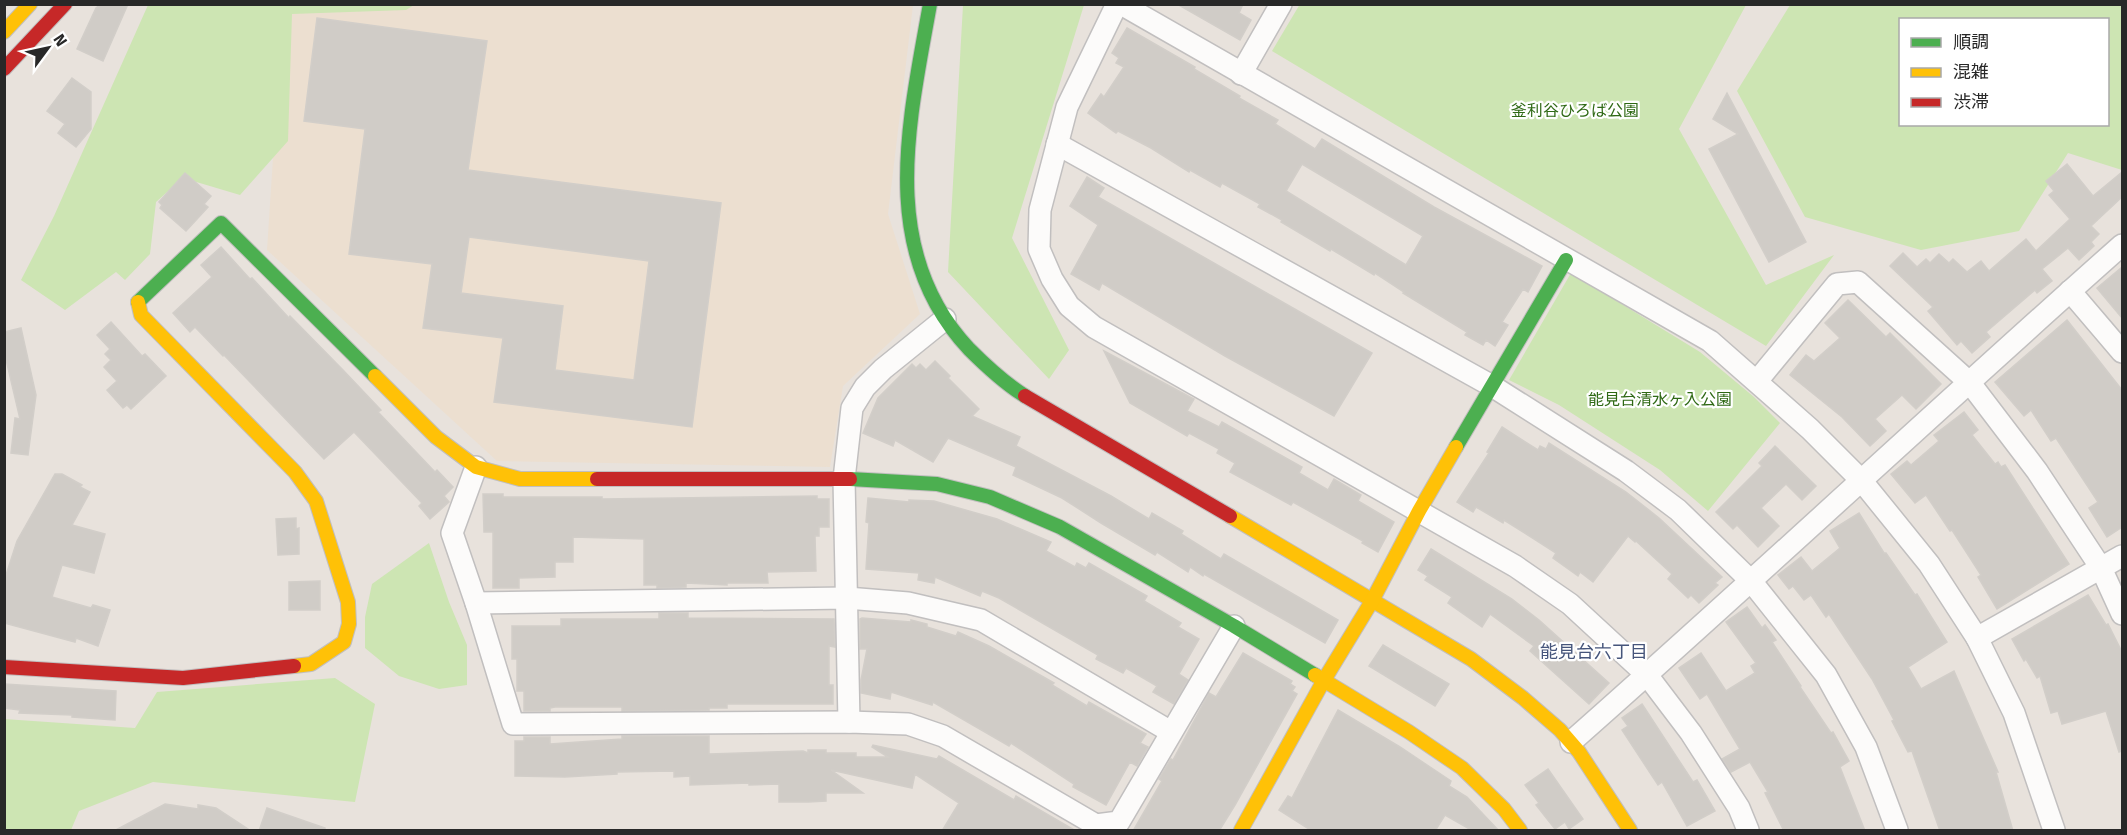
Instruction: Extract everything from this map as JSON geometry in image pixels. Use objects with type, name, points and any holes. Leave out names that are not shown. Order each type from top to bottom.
[{"type":"street","points":[[4,32],[30,4]]},
{"type":"street","points":[[4,69],[65,4]]},
{"type":"street","points":[[930,4],[906,155],[906,209],[912,244],[922,278],[945,319],[966,345],[1004,383],[1471,659],[1526,700],[1571,742],[1603,786],[1630,831]]},
{"type":"street","points":[[1748,831],[1739,808],[1691,733],[1647,675],[1570,604],[1515,566],[1094,327],[1069,306],[1052,279],[1039,249],[1040,210],[1067,107],[1119,4],[1710,341],[1757,381],[1861,480],[1929,564],[1977,638],[2014,713],[2054,831]]},
{"type":"street","points":[[1241,74],[1281,4]]},
{"type":"street","points":[[1057,144],[1492,386],[1626,471],[1678,510],[1751,581],[1826,675],[1866,747],[1897,831]]},
{"type":"street","points":[[4,667],[183,678],[311,664],[344,642],[349,624],[348,602],[316,501],[295,472],[141,315],[138,301],[221,223],[436,437],[476,467],[520,479],[844,479],[938,484],[990,497],[1060,527],[1324,680],[1462,768],[1504,809],[1520,831]]},
{"type":"street","points":[[1571,742],[2122,245]]},
{"type":"street","points":[[1241,831],[1324,680],[1372,601],[1419,511],[1566,260]]},
{"type":"street","points":[[1757,381],[1837,284],[1858,282],[1970,383],[2037,471],[2101,568],[2122,614]]},
{"type":"street","points":[[2070,291],[2122,352]]},
{"type":"street","points":[[849,722],[844,479],[852,408],[865,387],[883,369],[945,319]]},
{"type":"street","points":[[476,467],[452,533],[513,724],[849,722],[908,724],[943,736],[1095,825],[1119,822],[1234,626]]},
{"type":"street","points":[[1977,638],[2122,556]]},
{"type":"street","points":[[476,603],[847,598],[908,603],[981,620],[1171,732]]},
{"type":"shaded area","points":[[283,5],[913,5],[888,214],[920,314],[843,386],[830,467],[497,461],[267,250]]},
{"type":"green space","name":"釜利谷ひろば公園","points":[[1300,4],[1746,5],[1679,129],[1766,285],[1834,255],[1766,346],[1272,51]]},
{"type":"green space","points":[[148,5],[414,5],[406,10],[292,14],[288,141],[240,195],[183,178],[156,202],[150,254],[125,280],[116,272],[65,310],[21,280],[54,216]]},
{"type":"green space","points":[[963,5],[1084,5],[1012,238],[1069,350],[1049,379],[948,272]]},
{"type":"green space","points":[[1790,5],[2122,5],[2122,170],[2068,153],[2019,231],[1921,250],[1805,217],[1737,91]]},
{"type":"green space","name":"能見台清水ヶ入公園","points":[[1571,273],[1700,352],[1754,397],[1780,423],[1708,511],[1660,470],[1559,405],[1509,380]]},
{"type":"green space","points":[[429,543],[449,602],[467,645],[467,685],[439,689],[399,676],[365,648],[365,617],[372,584]]},
{"type":"green space","points":[[335,678],[375,704],[355,802],[153,782],[79,811],[71,830],[5,830],[4,719],[135,728],[157,692]]},
{"type":"building","points":[[101,4],[128,4],[103,61],[77,49],[96,8]]},
{"type":"building","points":[[1177,4],[1243,4],[1239,13],[1251,20],[1240,40]]},
{"type":"building","points":[[317,18],[487,41],[468,170],[721,203],[692,427],[494,402],[503,338],[423,328],[432,264],[349,254],[365,129],[304,121]],"holes":[[[469,237],[649,261],[634,380],[555,370],[563,306],[461,293]]]},
{"type":"building","points":[[1127,28],[1195,67],[1194,69],[1240,96],[1239,98],[1278,120],[1275,124],[1315,149],[1322,139],[1434,207],[1542,266],[1528,292],[1523,289],[1502,322],[1508,325],[1495,346],[1486,340],[1483,345],[1465,335],[1467,332],[1375,273],[1374,275],[1281,222],[1282,220],[1258,207],[1260,204],[1222,183],[1220,187],[1190,170],[1189,172],[1151,148],[1118,131],[1116,133],[1088,113],[1101,94],[1104,97],[1124,67],[1116,63],[1119,58],[1112,53]],"holes":[[[1302,164],[1423,236],[1406,265],[1286,191]]]},
{"type":"building","points":[[72,78],[91,92],[91,129],[76,147],[58,133],[65,124],[47,111]]},
{"type":"building","points":[[1727,93],[1806,242],[1769,262],[1709,149],[1738,134],[1713,119]]},
{"type":"building","points":[[2067,164],[2093,196],[2122,172],[2122,197],[2091,226],[2099,234],[2091,242],[2094,246],[2079,260],[2068,248],[2042,269],[2052,281],[2037,293],[2035,290],[1986,332],[1990,337],[1972,353],[1961,341],[1957,345],[1928,311],[1933,307],[1890,266],[1903,253],[1917,267],[1926,259],[1930,263],[1939,254],[1949,263],[1953,259],[1967,272],[1981,261],[1989,271],[2026,239],[2036,251],[2070,219],[2049,195],[2054,191],[2046,181]]},
{"type":"building","points":[[185,173],[211,196],[204,204],[208,207],[186,231],[160,208],[162,205],[159,202]]},
{"type":"building","points":[[1087,177],[1104,188],[1098,197],[1372,353],[1334,416],[1225,356],[1102,283],[1099,290],[1071,274],[1098,225],[1070,206]]},
{"type":"building","points":[[221,247],[250,279],[252,278],[289,318],[290,316],[343,370],[381,410],[378,412],[435,472],[437,470],[453,487],[444,496],[449,502],[430,519],[419,506],[422,503],[354,432],[324,459],[224,355],[195,327],[190,332],[173,313],[212,277],[201,265]]},
{"type":"building","points":[[2122,267],[2122,318],[2097,288]]},
{"type":"building","points":[[1848,300],[1886,337],[1890,333],[1941,384],[1916,409],[1902,395],[1875,419],[1886,431],[1870,446],[1842,417],[1790,375],[1806,355],[1814,361],[1840,338],[1825,323]]},
{"type":"building","points":[[2067,320],[2122,390],[2122,527],[2107,537],[2089,508],[2098,502],[2056,438],[2051,441],[2031,410],[2024,416],[1995,382]]},
{"type":"building","points":[[111,322],[142,356],[145,354],[166,376],[131,409],[127,405],[123,408],[107,390],[117,381],[104,367],[111,360],[105,354],[110,349],[97,335]]},
{"type":"building","points":[[21,328],[36,395],[28,455],[11,453],[15,418],[20,419],[4,351],[4,332]]},
{"type":"building","points":[[1104,351],[1194,399],[1187,411],[1219,427],[1222,422],[1302,467],[1299,473],[1328,490],[1334,479],[1361,495],[1358,501],[1394,522],[1378,552],[1362,543],[1363,541],[1293,502],[1291,505],[1230,472],[1235,463],[1217,453],[1219,449],[1189,433],[1187,436],[1130,403]]},
{"type":"building","points":[[935,361],[950,376],[948,378],[979,409],[972,416],[1020,437],[1016,446],[1111,496],[1149,519],[1152,513],[1183,531],[1181,534],[1221,559],[1224,554],[1338,620],[1325,643],[1204,574],[1203,576],[1190,567],[1188,572],[1157,552],[1155,555],[1062,498],[1013,475],[1016,467],[948,438],[933,462],[895,440],[893,446],[863,433],[878,398],[912,364],[916,368],[920,364],[926,370]]},
{"type":"building","points":[[1964,412],[1978,430],[1972,435],[1995,464],[1998,462],[2001,467],[2005,465],[2069,564],[1997,609],[1978,577],[1981,575],[1926,495],[1915,503],[1891,474],[1907,461],[1911,465],[1939,441],[1934,435]]},
{"type":"building","points":[[1502,427],[1538,450],[1540,446],[1546,449],[1549,443],[1626,492],[1659,518],[1722,577],[1715,583],[1718,585],[1699,603],[1691,595],[1688,598],[1668,579],[1672,574],[1628,536],[1593,582],[1580,572],[1578,576],[1553,558],[1556,553],[1504,520],[1503,523],[1476,507],[1473,512],[1457,502],[1489,453],[1487,452]]},
{"type":"building","points":[[1775,446],[1816,486],[1802,500],[1786,484],[1761,508],[1779,526],[1758,547],[1737,525],[1733,529],[1716,512],[1762,466],[1759,463]]},
{"type":"building","points":[[55,474],[62,474],[90,492],[72,525],[105,534],[94,573],[62,565],[52,597],[91,608],[93,605],[110,610],[98,646],[76,638],[75,642],[4,623],[4,581],[17,541]]},
{"type":"building","points":[[483,494],[503,494],[503,497],[602,497],[602,499],[817,496],[817,499],[829,499],[829,527],[819,527],[819,536],[815,536],[816,571],[767,572],[768,583],[727,583],[727,585],[686,583],[686,587],[657,588],[657,585],[644,585],[644,539],[573,537],[573,562],[555,562],[555,577],[519,578],[519,588],[493,588],[493,532],[484,532]]},
{"type":"building","points":[[868,498],[909,502],[909,500],[934,501],[997,519],[1051,542],[1046,551],[1075,567],[1077,563],[1086,568],[1089,563],[1147,596],[1144,601],[1181,623],[1178,627],[1199,639],[1179,674],[1188,680],[1174,704],[1153,692],[1157,686],[1126,668],[1123,673],[1096,659],[1098,655],[999,598],[982,591],[980,596],[935,577],[934,583],[918,580],[919,573],[866,569]]},
{"type":"building","points":[[1859,513],[1884,553],[1915,595],[1917,594],[1947,642],[1908,667],[1921,689],[1954,671],[1998,772],[1996,772],[2013,831],[1940,831],[1912,751],[1908,752],[1872,679],[1829,614],[1826,617],[1811,595],[1804,600],[1793,586],[1789,589],[1778,575],[1801,557],[1812,571],[1840,548],[1830,531]]},
{"type":"building","points":[[296,518],[296,529],[299,528],[299,554],[278,555],[276,519]]},
{"type":"building","points":[[1431,549],[1512,599],[1539,620],[1609,683],[1589,704],[1530,651],[1534,646],[1490,614],[1482,627],[1448,603],[1452,597],[1425,580],[1428,576],[1418,570]]},
{"type":"building","points":[[320,581],[320,610],[289,610],[289,582]]},
{"type":"building","points":[[2088,595],[2106,625],[2108,624],[2122,652],[2122,751],[2119,752],[2106,711],[2062,724],[2058,711],[2051,713],[2040,676],[2037,678],[2026,659],[2024,661],[2012,639]]},
{"type":"building","points":[[1747,607],[1762,628],[1765,625],[1776,640],[1772,642],[1831,733],[1833,732],[1849,761],[1840,767],[1865,831],[1784,831],[1765,793],[1768,792],[1750,762],[1731,772],[1722,759],[1740,749],[1707,694],[1700,699],[1679,668],[1701,653],[1726,691],[1755,673],[1751,666],[1756,663],[1726,622]]},
{"type":"building","points":[[659,613],[688,613],[688,618],[834,619],[835,647],[829,646],[829,685],[833,685],[833,704],[727,704],[727,708],[709,708],[709,710],[622,711],[622,707],[555,707],[550,708],[550,711],[524,711],[524,691],[517,691],[517,659],[512,659],[512,626],[561,626],[561,619],[659,619]]},
{"type":"building","points":[[860,619],[911,622],[911,620],[956,636],[958,632],[989,646],[1054,683],[1052,685],[1087,706],[1089,702],[1146,734],[1140,743],[1148,747],[1137,766],[1130,762],[1106,805],[1073,787],[1074,784],[1011,743],[1009,746],[933,702],[932,705],[891,692],[890,699],[861,693],[867,649],[860,649]]},
{"type":"building","points":[[1383,645],[1449,684],[1435,706],[1369,666]]},
{"type":"building","points":[[1243,653],[1292,681],[1290,684],[1295,687],[1292,691],[1297,694],[1219,831],[1133,831],[1162,781],[1159,779],[1171,759],[1173,760],[1209,693],[1216,697]]},
{"type":"building","points":[[4,684],[116,691],[115,720],[72,717],[72,715],[19,713],[20,710],[4,708]]},
{"type":"building","points":[[1642,704],[1693,782],[1697,780],[1715,811],[1687,826],[1662,782],[1658,785],[1622,730],[1628,726],[1622,718]]},
{"type":"building","points":[[1338,710],[1451,781],[1449,786],[1467,797],[1499,831],[1473,831],[1445,815],[1435,831],[1312,831],[1279,810],[1288,796],[1292,798]]},
{"type":"building","points":[[622,736],[709,736],[709,754],[803,751],[808,753],[808,750],[826,750],[826,753],[856,753],[856,757],[888,757],[872,747],[873,745],[937,759],[939,756],[1014,800],[1016,796],[1076,831],[942,831],[959,803],[915,774],[912,788],[831,770],[863,793],[826,793],[826,801],[808,802],[779,802],[779,784],[690,785],[690,776],[674,777],[674,771],[617,772],[617,774],[565,777],[515,776],[515,741],[524,741],[524,737],[550,737],[550,744],[622,739]]},
{"type":"building","points":[[1548,769],[1583,819],[1569,829],[1565,822],[1555,829],[1536,805],[1539,803],[1525,785]]},
{"type":"building","points":[[165,804],[198,809],[198,805],[216,808],[251,831],[114,831]]},
{"type":"building","points":[[267,808],[325,828],[325,831],[259,831]]},
{"type":"traffic: fast","points":[[930,4],[914,94],[907,184],[911,228],[921,270],[940,311],[969,349],[1010,386],[1025,396]]},
{"type":"traffic: fast","points":[[138,302],[221,223],[375,376]]},
{"type":"traffic: fast","points":[[1456,447],[1566,260]]},
{"type":"traffic: fast","points":[[850,479],[937,484],[990,497],[1060,527],[1315,675]]},
{"type":"traffic: slow","points":[[4,32],[30,4]]},
{"type":"traffic: slow","points":[[138,302],[141,315],[295,472],[316,501],[348,602],[349,624],[344,642],[311,664],[294,666]]},
{"type":"traffic: slow","points":[[375,376],[436,437],[476,467],[520,479],[597,479]]},
{"type":"traffic: slow","points":[[1241,830],[1324,680],[1372,601],[1419,511],[1456,447]]},
{"type":"traffic: slow","points":[[1230,516],[1471,659],[1523,698],[1560,730],[1579,752],[1630,830]]},
{"type":"traffic: slow","points":[[1315,675],[1409,732],[1462,768],[1504,809],[1520,830]]},
{"type":"traffic: jam","points":[[4,69],[65,4]]},
{"type":"traffic: jam","points":[[1025,396],[1230,516]]},
{"type":"traffic: jam","points":[[597,479],[850,479]]},
{"type":"traffic: jam","points":[[4,667],[183,678],[294,666]]},
{"type":"district","name":"能見台六丁目","points":[[1594,652]]}]
